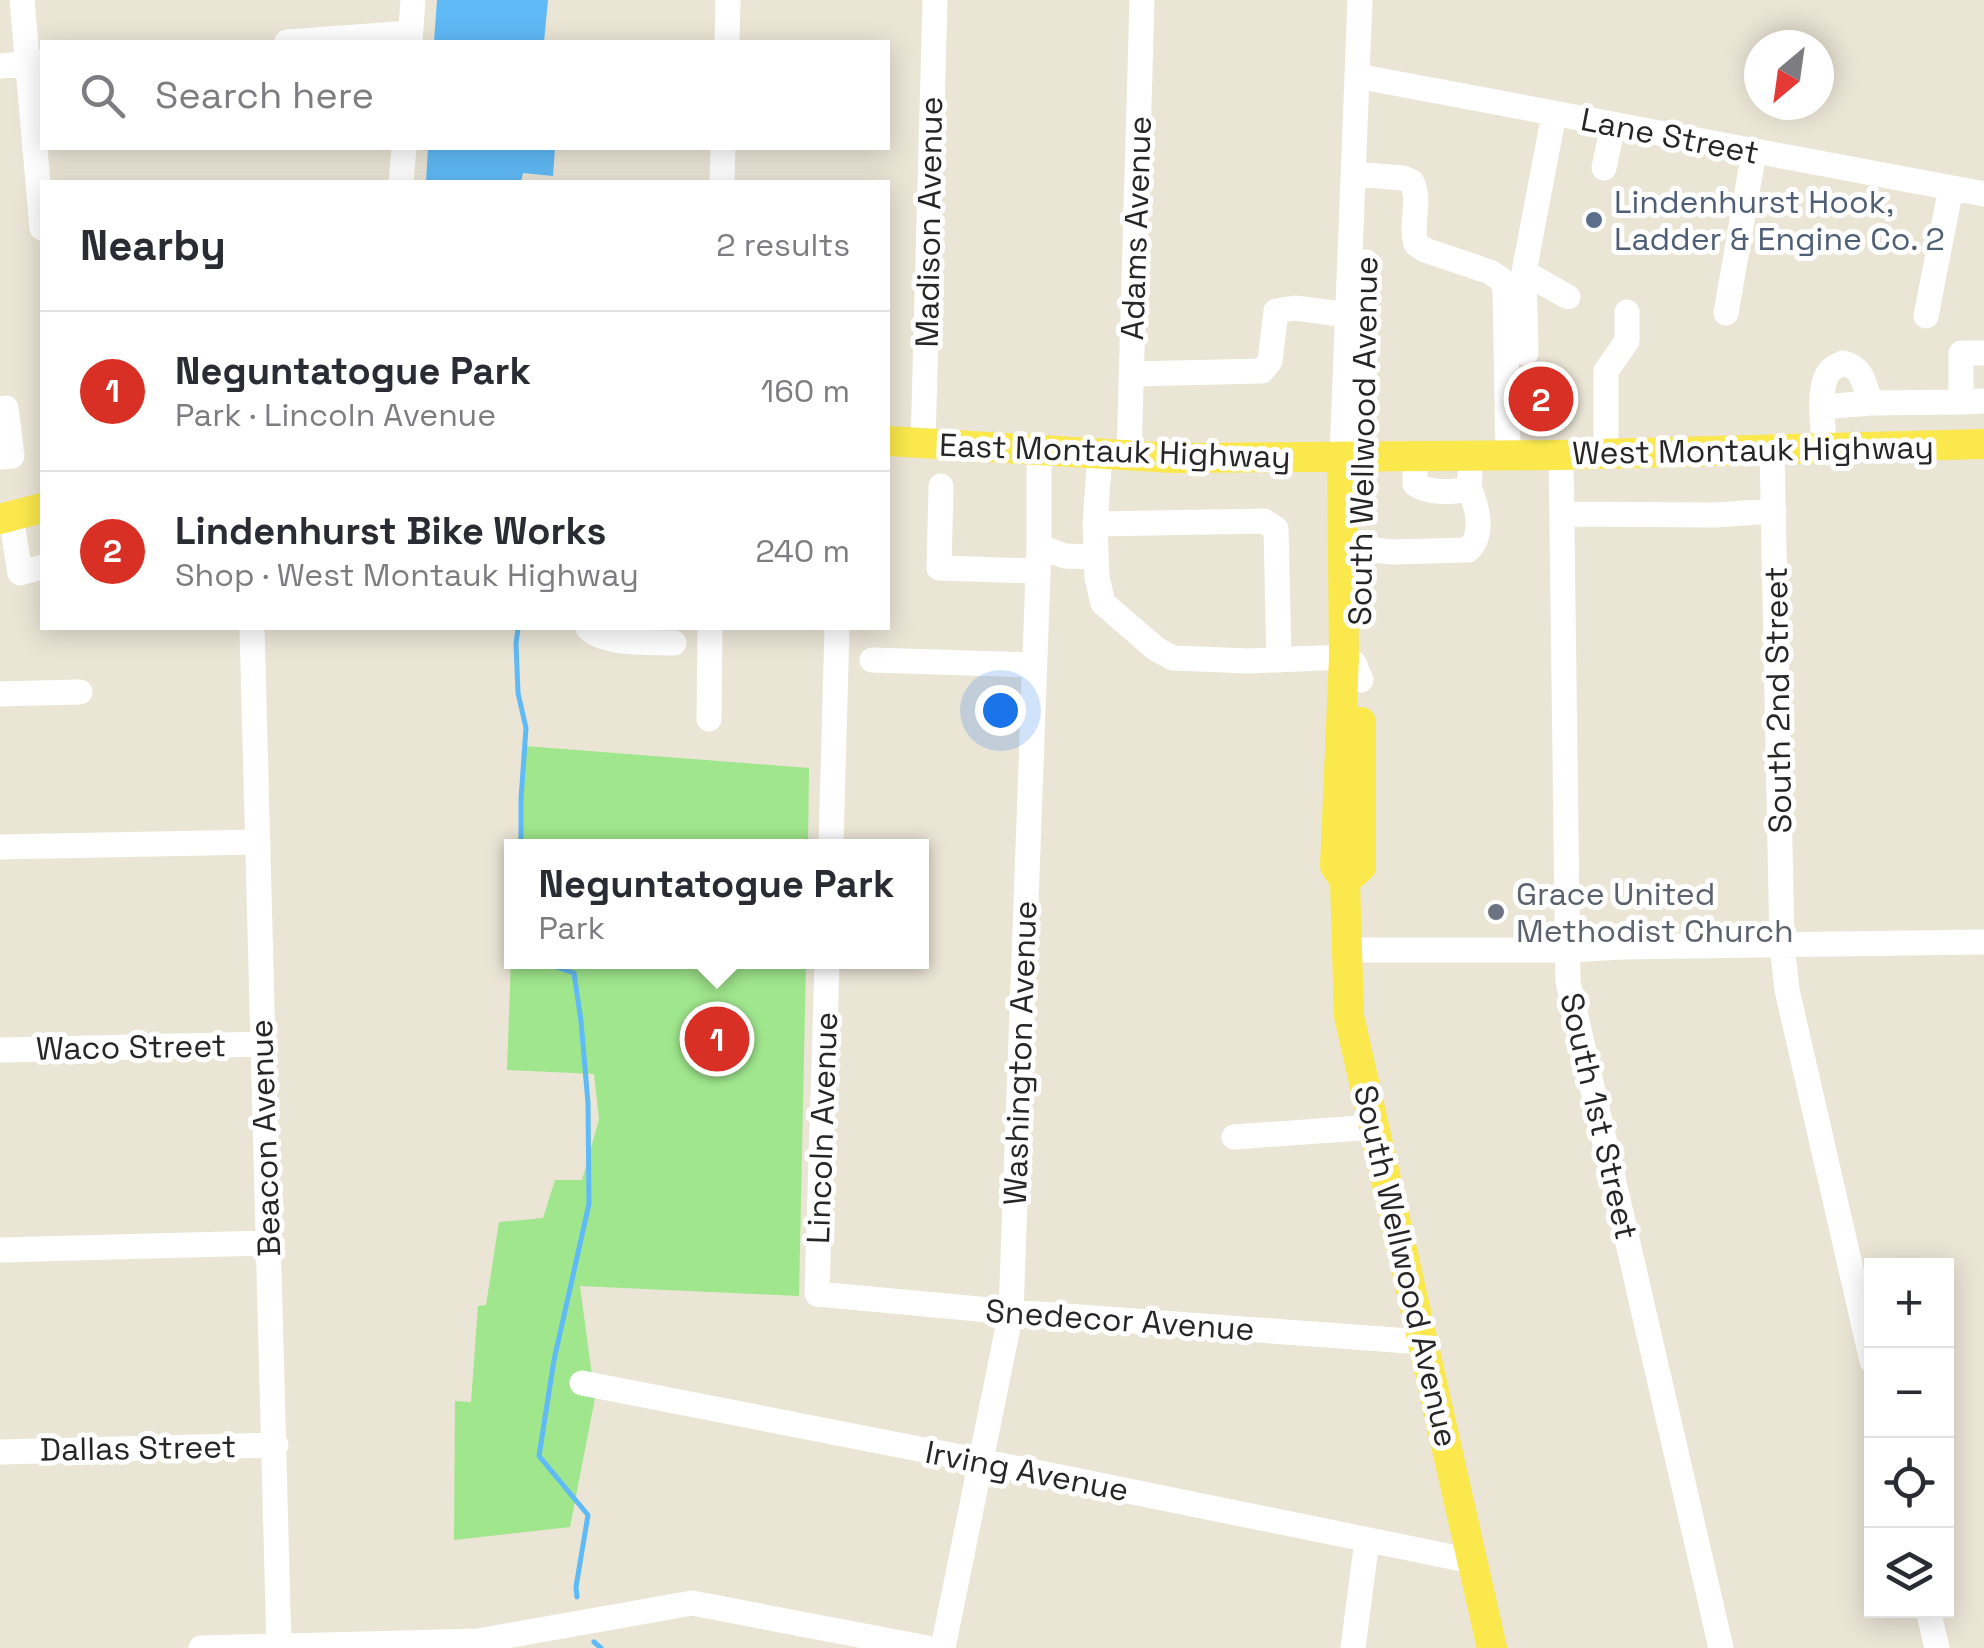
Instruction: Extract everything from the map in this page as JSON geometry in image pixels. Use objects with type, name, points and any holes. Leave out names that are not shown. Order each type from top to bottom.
[{"type":"main road","name":"East Montauk Highway","points":[[890,441],[1115,455],[1353,457]]},
{"type":"main road","name":"West Montauk Highway","points":[[1353,457],[1984,444]]},
{"type":"main road","name":"South Wellwood Avenue","points":[[1353,457],[1362,549],[1334,866],[1344,881],[1349,1016],[1492,1648]]},
{"type":"main road","name":"South Wellwood Avenue","points":[[1352,668],[1353,457]]},
{"type":"main road","points":[[5,518],[40,509]]},
{"type":"street","points":[[22,0],[35,62],[40,181]]},
{"type":"street","points":[[348,40],[410,38],[413,0]]},
{"type":"street","points":[[727,40],[728,0]]},
{"type":"street","name":"Madison Avenue","points":[[923,444],[935,0]]},
{"type":"street","name":"Adams Avenue","points":[[1142,0],[1132,374],[1095,524],[1096,578],[1103,604],[1156,649],[1173,658],[1279,660],[1352,668]]},
{"type":"street","name":"South Wellwood Avenue","points":[[1353,457],[1348,315],[1360,0]]},
{"type":"street","points":[[0,66],[35,62]]},
{"type":"street","name":"Lane Street","points":[[1357,76],[1984,194]]},
{"type":"street","points":[[1526,352],[1524,272],[1554,114]]},
{"type":"street","points":[[1604,168],[1612,126]]},
{"type":"street","points":[[402,180],[404,150]]},
{"type":"street","points":[[722,180],[724,150]]},
{"type":"street","points":[[1726,313],[1754,152]]},
{"type":"street","points":[[1353,174],[1412,182],[1416,191],[1416,244],[1502,280],[1506,291],[1508,455]]},
{"type":"street","name":"South Wellwood Avenue","points":[[1353,174],[1362,202],[1366,250],[1353,457]]},
{"type":"street","points":[[1926,316],[1951,188]]},
{"type":"street","points":[[1524,272],[1568,297]]},
{"type":"street","points":[[1132,374],[1262,370],[1270,361],[1276,310],[1295,308],[1348,315]]},
{"type":"street","points":[[1606,454],[1606,371],[1627,341],[1627,312]]},
{"type":"street","points":[[1822,407],[1973,401],[1961,353],[1984,353]]},
{"type":"street","points":[[1825,448],[1822,407],[1830,371],[1843,363],[1857,369],[1870,403]]},
{"type":"street","points":[[0,409],[6,408],[12,456],[0,457]]},
{"type":"street","name":"South 2nd Street","points":[[1772,450],[1782,945],[1787,990],[1869,1348]]},
{"type":"street","name":"Washington Avenue","points":[[943,1648],[1012,1312],[1039,559],[1039,451]]},
{"type":"street","points":[[1362,549],[1468,550],[1477,538],[1476,504],[1469,487],[1472,455]]},
{"type":"street","name":"South 1st Street","points":[[1562,455],[1568,982],[1721,1648]]},
{"type":"street","points":[[1415,456],[1415,484],[1422,489],[1461,491],[1469,487]]},
{"type":"street","points":[[941,486],[938,568],[1065,556],[1096,558]]},
{"type":"street","points":[[1562,514],[1715,516],[1774,511]]},
{"type":"street","points":[[5,518],[21,572]]},
{"type":"street","points":[[1095,524],[1264,521],[1276,530],[1279,660]]},
{"type":"street","name":"Beacon Avenue","points":[[252,630],[279,1647]]},
{"type":"street","points":[[590,630],[609,639],[674,644]]},
{"type":"street","points":[[709,718],[710,630]]},
{"type":"street","points":[[831,839],[837,630]]},
{"type":"street","points":[[872,660],[1034,665]]},
{"type":"street","points":[[0,694],[80,692]]},
{"type":"street","points":[[0,847],[258,842]]},
{"type":"street","points":[[1346,950],[1984,942]]},
{"type":"street","name":"Lincoln Avenue","points":[[817,1294],[827,969]]},
{"type":"street","name":"Waco Street","points":[[0,1050],[262,1044]]},
{"type":"street","points":[[1234,1137],[1374,1127]]},
{"type":"street","points":[[0,1250],[268,1243]]},
{"type":"street","name":"Snedecor Avenue","points":[[817,1294],[1423,1342]]},
{"type":"street","name":"Irving Avenue","points":[[582,1384],[1472,1561]]},
{"type":"street","name":"Dallas Street","points":[[0,1452],[276,1445]]},
{"type":"street","points":[[1353,1648],[1367,1540]]},
{"type":"street","points":[[202,1648],[478,1640],[692,1603],[927,1648]]},
{"type":"street","points":[[1930,1618],[1937,1648]]},
{"type":"green space","points":[[525,746],[809,768],[808,839],[518,839]]},
{"type":"green space","points":[[511,969],[806,969],[799,1296],[580,1286],[595,1398],[570,1527],[454,1540],[455,1401],[471,1402],[478,1306],[486,1305],[499,1222],[543,1218],[555,1180],[582,1180],[599,1119],[594,1074],[507,1070]]},
{"type":"water","points":[[437,0],[548,0],[544,40],[434,40]]},
{"type":"water","points":[[428,150],[555,150],[553,176],[523,173],[521,180],[426,180]]},
{"type":"waterway","points":[[518,630],[518,693],[526,728],[521,839]]},
{"type":"waterway","points":[[562,969],[574,973],[581,1021],[588,1103],[589,1204],[554,1360],[539,1456],[588,1515],[577,1597]]},
{"type":"waterway","points":[[594,1642],[601,1648]]},
{"type":"place","name":"Lindenhurst Hook, Ladder & Engine Co. 2","points":[[1594,220]]},
{"type":"place","name":"Lindenhurst Bike Works","points":[[1541,399]]},
{"type":"place","name":"Grace United Methodist Church","points":[[1496,912]]},
{"type":"place","name":"Neguntatogue Park","points":[[717,1039]]}]
